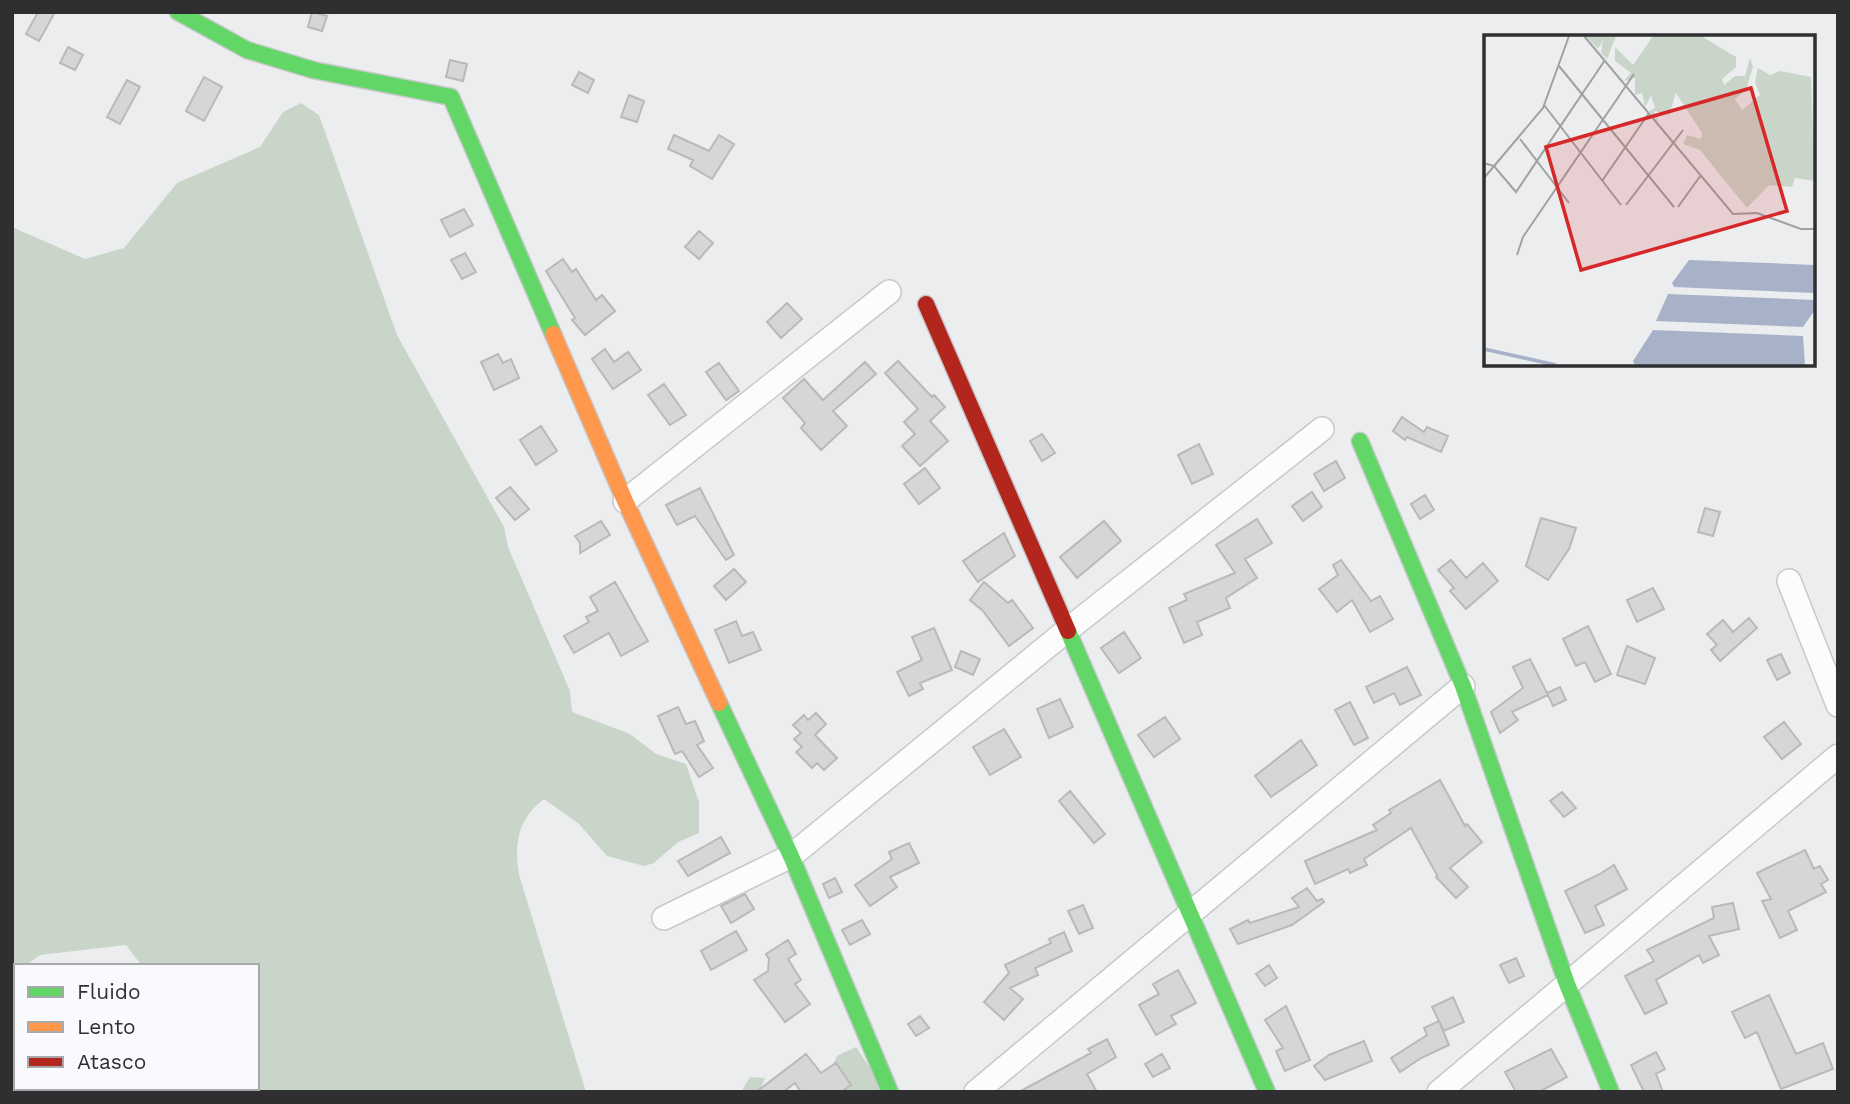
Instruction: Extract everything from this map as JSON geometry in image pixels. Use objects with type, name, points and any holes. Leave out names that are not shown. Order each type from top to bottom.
[{"type":"street","points":[[178,12],[247,50],[300,66],[451,97],[625,501],[791,856],[890,1092]]},
{"type":"street","points":[[625,501],[889,292]]},
{"type":"street","points":[[926,304],[1267,1092]]},
{"type":"street","points":[[664,918],[791,856],[1066,631],[1322,429]]},
{"type":"street","points":[[1360,441],[1463,686],[1567,984],[1611,1092]]},
{"type":"street","points":[[1789,581],[1838,705]]},
{"type":"street","points":[[976,1092],[1463,686]]},
{"type":"street","points":[[1439,1092],[1838,756]]},
{"type":"green space","points":[[301,103],[319,115],[397,335],[504,527],[508,547],[570,691],[572,712],[630,734],[656,754],[686,764],[699,802],[699,833],[678,842],[654,863],[644,866],[607,856],[579,824],[544,799],[523,823],[517,852],[519,875],[586,1092],[95,1092],[259,1090],[259,964],[140,964],[126,945],[40,955],[28,964],[14,964],[12,975],[12,227],[85,259],[124,248],[177,183],[260,147],[283,112]]},
{"type":"green space","points":[[856,1047],[886,1092],[843,1092],[831,1070],[837,1056]]},
{"type":"green space","points":[[750,1077],[765,1078],[759,1092],[741,1092]]},
{"type":"building","points":[[38,12],[55,12],[39,41],[26,34]]},
{"type":"building","points":[[312,12],[327,16],[322,31],[308,27]]},
{"type":"building","points":[[68,47],[83,55],[75,70],[60,63]]},
{"type":"building","points":[[450,60],[467,64],[463,81],[446,77]]},
{"type":"building","points":[[579,72],[594,80],[588,93],[572,85]]},
{"type":"building","points":[[204,77],[222,87],[204,121],[186,111]]},
{"type":"building","points":[[127,80],[140,87],[120,124],[107,117]]},
{"type":"building","points":[[629,95],[644,101],[637,122],[621,117]]},
{"type":"building","points":[[674,135],[709,151],[719,135],[734,144],[712,179],[690,166],[693,160],[668,149]]},
{"type":"building","points":[[464,209],[473,225],[450,237],[441,220]]},
{"type":"building","points":[[699,231],[713,243],[699,259],[685,247]]},
{"type":"building","points":[[465,253],[476,272],[462,279],[451,260]]},
{"type":"building","points":[[563,259],[572,272],[576,269],[596,300],[602,295],[615,311],[585,335],[572,320],[575,318],[546,271]]},
{"type":"building","points":[[787,303],[802,319],[781,338],[767,322]]},
{"type":"building","points":[[605,349],[614,362],[628,352],[641,370],[613,389],[592,359]]},
{"type":"building","points":[[498,354],[503,363],[511,359],[519,378],[494,390],[481,362]]},
{"type":"building","points":[[898,361],[945,407],[930,421],[948,441],[920,466],[902,446],[915,434],[904,422],[918,409],[885,373]]},
{"type":"building","points":[[865,362],[876,374],[833,411],[847,426],[821,450],[801,428],[805,423],[783,398],[804,379],[823,400]]},
{"type":"building","points":[[719,363],[739,391],[726,400],[706,372]]},
{"type":"building","points":[[664,384],[686,415],[670,425],[648,395]]},
{"type":"building","points":[[1402,417],[1424,432],[1427,427],[1448,436],[1441,452],[1407,437],[1405,440],[1393,431]]},
{"type":"building","points":[[541,426],[557,451],[536,465],[520,440]]},
{"type":"building","points":[[1042,434],[1055,453],[1042,461],[1030,441]]},
{"type":"building","points":[[1199,444],[1213,474],[1192,484],[1178,455]]},
{"type":"building","points":[[1336,461],[1345,478],[1324,491],[1314,474]]},
{"type":"building","points":[[925,468],[940,488],[919,504],[904,484]]},
{"type":"building","points":[[510,487],[529,509],[515,520],[496,498]]},
{"type":"building","points":[[700,488],[734,555],[726,560],[695,516],[677,525],[666,505]]},
{"type":"building","points":[[1312,492],[1322,507],[1303,521],[1292,506]]},
{"type":"building","points":[[1425,495],[1434,510],[1420,519],[1411,504]]},
{"type":"building","points":[[1705,508],[1720,512],[1713,536],[1698,532]]},
{"type":"building","points":[[1541,518],[1576,528],[1569,549],[1548,580],[1526,566]]},
{"type":"building","points":[[1257,519],[1272,543],[1245,559],[1257,578],[1226,598],[1230,608],[1197,622],[1202,635],[1184,643],[1169,608],[1187,600],[1184,594],[1235,573],[1216,545]]},
{"type":"building","points":[[601,521],[610,535],[580,553],[580,543],[575,536]]},
{"type":"building","points":[[1104,521],[1121,541],[1077,578],[1060,557]]},
{"type":"building","points":[[1004,533],[1015,556],[978,582],[963,561]]},
{"type":"building","points":[[1341,560],[1371,601],[1380,596],[1393,619],[1370,632],[1352,600],[1337,612],[1319,589],[1338,575],[1333,565]]},
{"type":"building","points":[[1451,560],[1466,578],[1483,563],[1498,581],[1466,609],[1450,591],[1454,588],[1438,570]]},
{"type":"building","points":[[734,569],[746,582],[726,600],[714,586]]},
{"type":"building","points":[[615,582],[648,641],[621,656],[609,633],[574,653],[564,636],[589,622],[586,617],[598,611],[590,597]]},
{"type":"building","points":[[984,582],[1008,603],[1012,600],[1033,628],[1009,646],[983,611],[970,600]]},
{"type":"building","points":[[1653,588],[1664,609],[1637,622],[1627,600]]},
{"type":"building","points":[[1749,618],[1757,628],[1720,661],[1711,650],[1717,645],[1707,634],[1723,620],[1733,632]]},
{"type":"building","points":[[736,621],[742,636],[753,632],[761,650],[729,663],[715,630]]},
{"type":"building","points":[[1588,626],[1611,674],[1595,682],[1585,662],[1576,666],[1563,639]]},
{"type":"building","points":[[934,628],[952,670],[920,683],[923,689],[909,696],[897,672],[922,660],[912,637]]},
{"type":"building","points":[[1124,632],[1141,658],[1119,673],[1101,648]]},
{"type":"building","points":[[1627,646],[1655,658],[1645,684],[1617,675]]},
{"type":"building","points":[[961,651],[980,659],[973,675],[955,667]]},
{"type":"building","points":[[1781,654],[1790,673],[1777,680],[1767,660]]},
{"type":"building","points":[[1530,659],[1548,695],[1512,712],[1518,720],[1500,733],[1491,712],[1523,688],[1513,667]]},
{"type":"building","points":[[1407,667],[1421,695],[1400,705],[1394,693],[1374,703],[1366,687]]},
{"type":"building","points":[[1560,687],[1566,700],[1553,706],[1547,693]]},
{"type":"building","points":[[1060,699],[1073,727],[1049,738],[1037,709]]},
{"type":"building","points":[[1350,702],[1368,738],[1354,745],[1335,710]]},
{"type":"building","points":[[678,707],[686,724],[695,721],[704,741],[697,745],[713,768],[699,777],[682,751],[675,754],[658,716]]},
{"type":"building","points":[[816,713],[826,724],[815,735],[837,758],[824,770],[817,763],[812,768],[796,752],[802,747],[794,739],[801,733],[793,725],[804,715],[808,720]]},
{"type":"building","points":[[1165,717],[1180,739],[1154,757],[1138,735]]},
{"type":"building","points":[[1784,722],[1801,744],[1782,759],[1764,737]]},
{"type":"building","points":[[1004,729],[1021,757],[990,775],[973,747]]},
{"type":"building","points":[[1301,740],[1317,765],[1271,797],[1255,776]]},
{"type":"building","points":[[1440,780],[1465,826],[1467,824],[1482,842],[1450,868],[1468,887],[1456,898],[1436,877],[1411,828],[1364,859],[1367,865],[1350,873],[1348,869],[1315,884],[1305,861],[1377,830],[1373,825],[1391,813],[1389,810]]},
{"type":"building","points":[[1070,791],[1105,834],[1094,843],[1059,801]]},
{"type":"building","points":[[1562,792],[1576,808],[1564,817],[1550,801]]},
{"type":"building","points":[[721,837],[730,853],[688,876],[678,861]]},
{"type":"building","points":[[909,843],[919,863],[890,877],[897,887],[870,906],[855,885],[892,859],[889,852]]},
{"type":"building","points":[[1805,850],[1814,869],[1820,866],[1828,880],[1821,884],[1826,892],[1788,911],[1797,930],[1780,938],[1762,901],[1771,899],[1757,873]]},
{"type":"building","points":[[1614,865],[1627,889],[1595,906],[1604,925],[1585,933],[1565,891]]},
{"type":"building","points":[[835,878],[842,892],[829,898],[823,884]]},
{"type":"building","points":[[1307,888],[1317,901],[1322,899],[1324,902],[1292,925],[1238,944],[1230,929],[1248,920],[1250,923],[1299,907],[1292,898]]},
{"type":"building","points":[[745,894],[754,909],[731,923],[721,906]]},
{"type":"building","points":[[1733,903],[1739,929],[1709,936],[1719,955],[1703,963],[1699,955],[1656,980],[1667,1003],[1645,1014],[1625,976],[1654,961],[1647,950],[1714,918],[1712,907]]},
{"type":"building","points":[[1083,905],[1093,928],[1079,934],[1068,911]]},
{"type":"building","points":[[862,920],[870,934],[850,945],[842,930]]},
{"type":"building","points":[[736,931],[747,950],[711,970],[701,951]]},
{"type":"building","points":[[1064,932],[1072,951],[1035,968],[1038,975],[1010,988],[1023,999],[1004,1020],[984,1002],[1009,973],[1005,965],[1051,943],[1049,939]]},
{"type":"building","points":[[788,940],[796,954],[788,959],[801,980],[795,984],[810,1004],[785,1022],[754,980],[768,971],[769,959],[766,954]]},
{"type":"building","points":[[1516,958],[1524,976],[1509,983],[1500,965]]},
{"type":"building","points":[[1269,965],[1277,978],[1265,986],[1256,974]]},
{"type":"building","points":[[1178,970],[1196,1003],[1171,1016],[1176,1024],[1156,1035],[1139,1005],[1159,994],[1153,984]]},
{"type":"building","points":[[1769,995],[1796,1054],[1823,1043],[1833,1069],[1781,1089],[1757,1032],[1745,1038],[1732,1012]]},
{"type":"building","points":[[1453,997],[1464,1022],[1444,1031],[1432,1007]]},
{"type":"building","points":[[1286,1006],[1310,1060],[1285,1071],[1276,1051],[1283,1048],[1265,1020]]},
{"type":"building","points":[[920,1016],[929,1028],[916,1036],[908,1024]]},
{"type":"building","points":[[1439,1021],[1449,1045],[1421,1058],[1400,1072],[1391,1058],[1427,1035],[1424,1028]]},
{"type":"building","points":[[1107,1039],[1116,1057],[1087,1074],[1097,1092],[1019,1092],[1091,1053],[1088,1049]]},
{"type":"building","points":[[1364,1041],[1372,1061],[1325,1080],[1314,1066],[1329,1055]]},
{"type":"building","points":[[1551,1049],[1567,1077],[1539,1092],[1516,1092],[1505,1072]]},
{"type":"building","points":[[1656,1052],[1665,1069],[1656,1074],[1663,1092],[1644,1092],[1631,1065]]},
{"type":"building","points":[[806,1054],[821,1073],[836,1063],[851,1085],[841,1092],[801,1092],[795,1083],[783,1092],[756,1092]]},
{"type":"building","points":[[1162,1054],[1170,1068],[1153,1077],[1145,1064]]},
{"type":"traffic: fast","points":[[178,12],[247,50],[313,70],[451,97],[553,334]]},
{"type":"traffic: fast","points":[[1360,441],[1463,686],[1567,984],[1611,1092]]},
{"type":"traffic: fast","points":[[1068,631],[1267,1092]]},
{"type":"traffic: fast","points":[[719,703],[791,856],[890,1092]]},
{"type":"traffic: slow","points":[[553,334],[625,501],[719,703]]},
{"type":"traffic: jam","points":[[926,304],[1068,631]]}]
